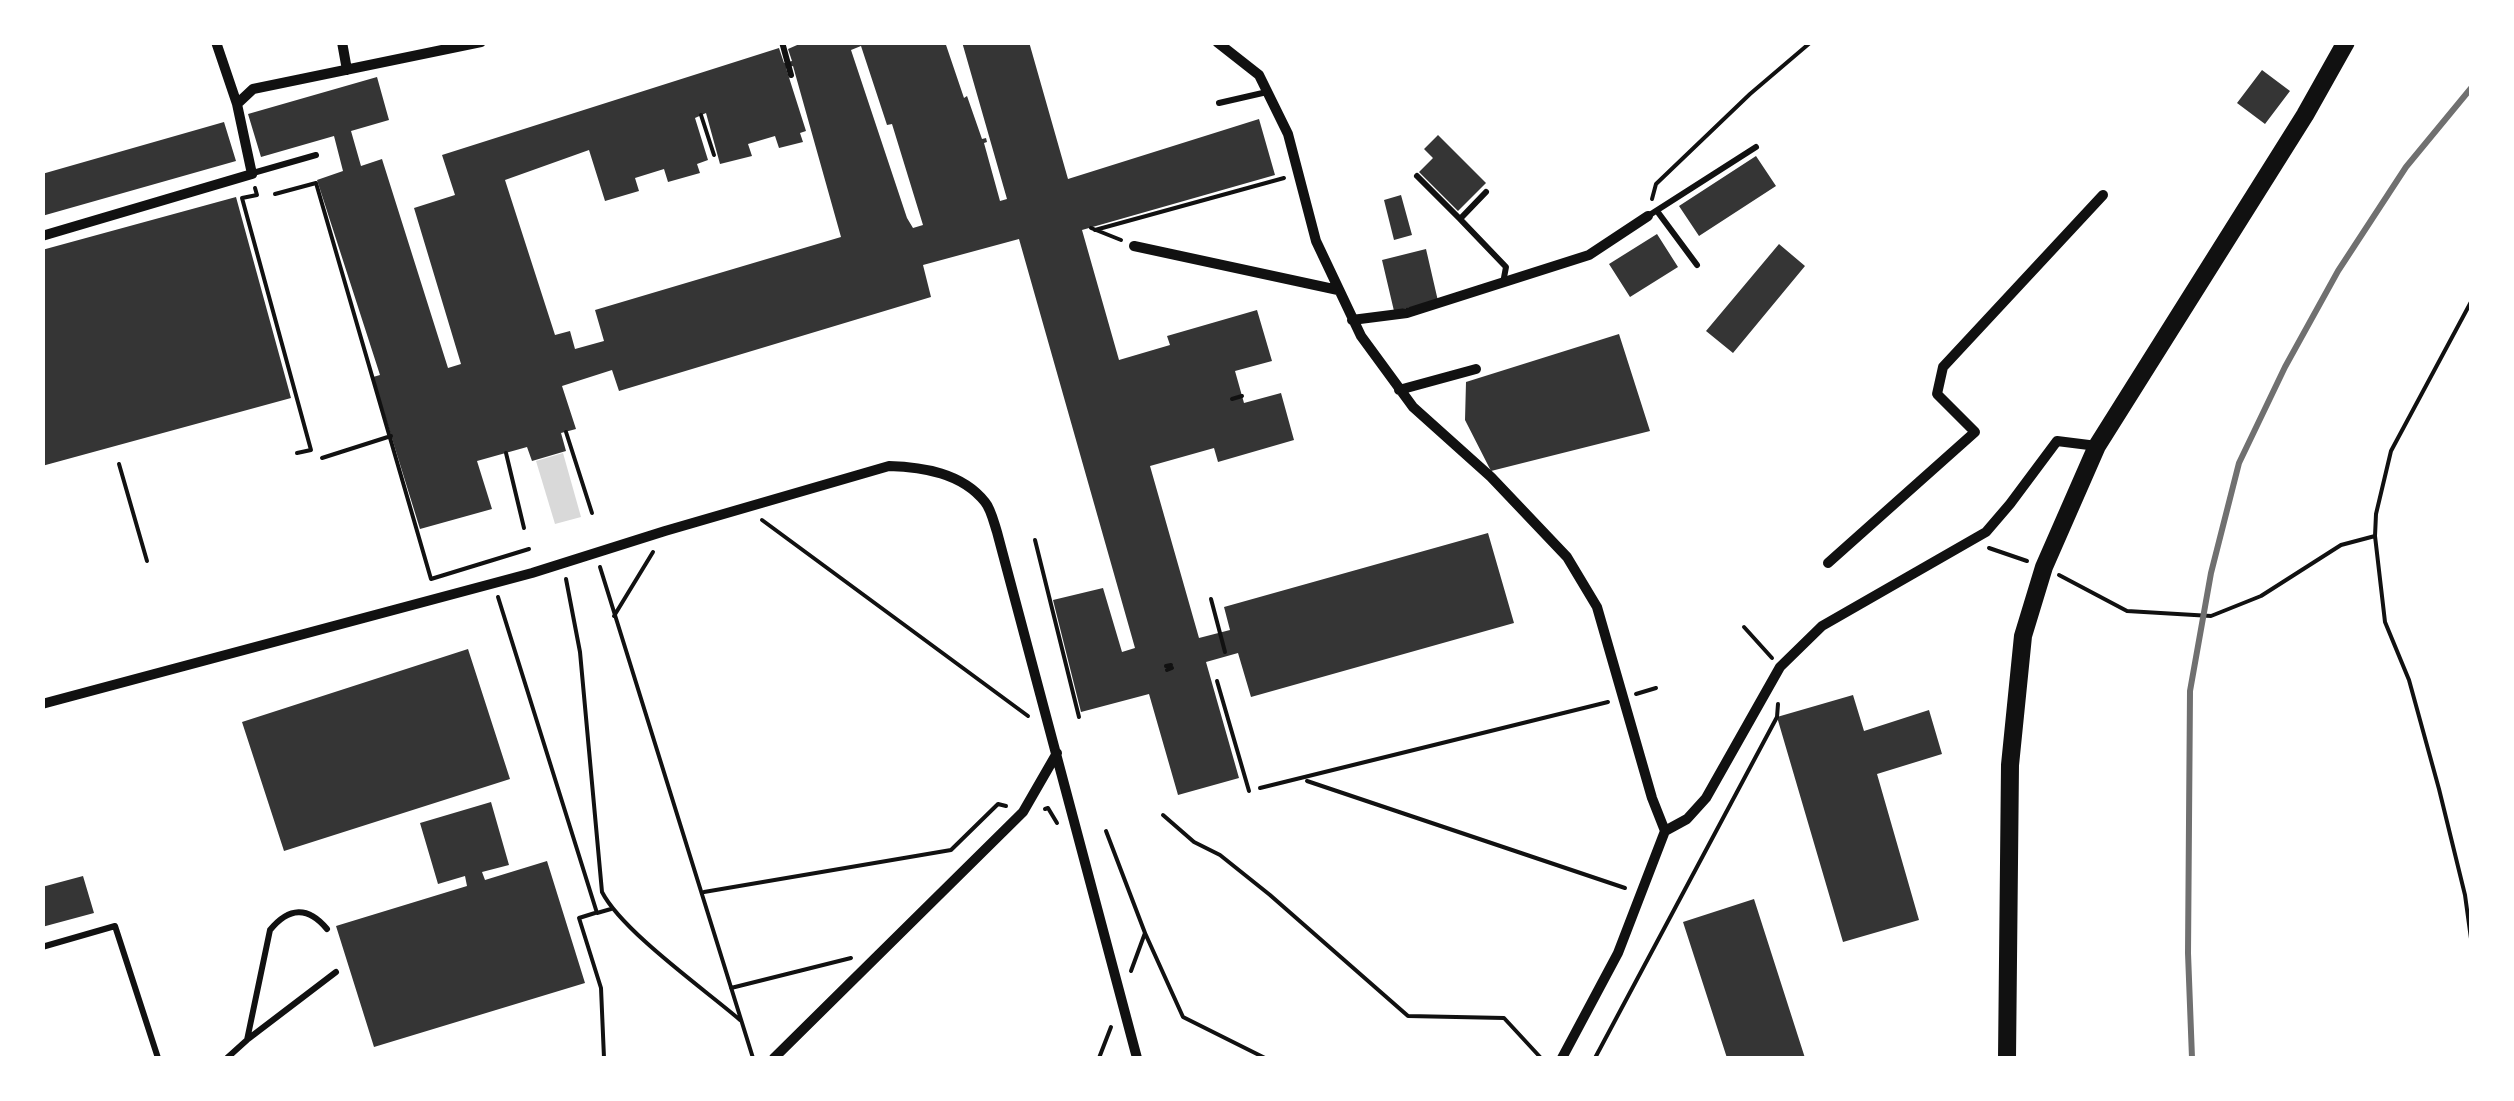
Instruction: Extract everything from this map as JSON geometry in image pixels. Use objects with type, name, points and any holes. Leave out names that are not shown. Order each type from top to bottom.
[{"type":"main road","points":[[2007,1058],[2010,764],[2023,636],[2044,567],[2097,446],[2346,42]]},
{"type":"street","points":[[42,236],[252,174],[237,104],[216,42]]},
{"type":"street","points":[[342,42],[348,70]]},
{"type":"street","points":[[237,104],[252,89],[481,42]]},
{"type":"street","points":[[1217,42],[1259,75],[1288,134],[1316,241],[1352,320],[1399,390],[1413,408],[1491,477],[1567,557],[1597,607],[1665,832]]},
{"type":"street","points":[[1828,562],[1975,432],[1937,394],[1943,367],[2103,195]]},
{"type":"street","points":[[1352,320],[1408,313],[1589,255],[1653,213]]},
{"type":"street","points":[[1134,246],[1338,290]]},
{"type":"street","points":[[1399,390],[1476,369]]},
{"type":"street","points":[[1562,1058],[1618,953],[1665,832],[1686,819],[1706,798],[1780,667],[1822,626],[1986,532],[2057,441],[2097,446]]},
{"type":"street","points":[[42,704],[494,584],[889,466],[926,468],[953,478],[986,502],[997,532],[1137,1058]]},
{"type":"street","points":[[774,1058],[1022,812],[1058,753]]},
{"type":"lane","points":[[782,42],[791,75]]},
{"type":"lane","points":[[1219,104],[1267,92]]},
{"type":"lane","points":[[1697,265],[1653,213],[1756,147]]},
{"type":"lane","points":[[252,174],[316,155]]},
{"type":"lane","points":[[1417,176],[1506,267],[1502,284]]},
{"type":"lane","points":[[1460,219],[1486,192]]},
{"type":"lane","points":[[247,1040],[270,930],[292,911],[318,918],[327,929]]},
{"type":"lane","points":[[42,947],[115,926],[158,1058]]},
{"type":"lane","points":[[227,1058],[336,972]]},
{"type":"path","points":[[1653,213],[1656,184],[1811,42]]},
{"type":"path","points":[[702,116],[714,155]]},
{"type":"path","points":[[1134,246],[1093,229],[1278,179]]},
{"type":"path","points":[[275,194],[316,183],[431,579],[529,549]]},
{"type":"path","points":[[257,195],[242,198],[311,450],[297,454]]},
{"type":"path","points":[[2472,300],[2391,451],[2376,514],[2375,536],[2385,622],[2408,680],[2439,789],[2465,895],[2472,946]]},
{"type":"path","points":[[1232,399],[1242,396]]},
{"type":"path","points":[[566,432],[592,513]]},
{"type":"path","points":[[322,458],[391,436]]},
{"type":"path","points":[[506,452],[524,528]]},
{"type":"path","points":[[118,464],[147,561]]},
{"type":"path","points":[[747,509],[1052,733]]},
{"type":"path","points":[[614,616],[666,530]]},
{"type":"path","points":[[1969,542],[2044,567],[2127,610],[2211,616],[2261,596],[2342,545],[2375,536]]},
{"type":"path","points":[[1035,540],[1079,717]]},
{"type":"path","points":[[596,553],[754,1058]]},
{"type":"path","points":[[563,564],[580,652],[599,874],[611,908],[744,1023]]},
{"type":"path","points":[[494,584],[596,913]]},
{"type":"path","points":[[1210,599],[1225,652]]},
{"type":"path","points":[[1744,627],[1780,667]]},
{"type":"path","points":[[1217,681],[1248,791]]},
{"type":"path","points":[[1260,788],[1656,688]]},
{"type":"path","points":[[1595,1058],[1777,717]]},
{"type":"path","points":[[1303,779],[1641,893]]},
{"type":"path","points":[[704,892],[951,850],[998,804],[1022,812],[1048,808],[1068,838],[1080,839]]},
{"type":"path","points":[[1164,815],[1194,842],[1220,855],[1270,895],[1408,1016],[1504,1018],[1541,1058]]},
{"type":"path","points":[[1106,831],[1182,1018],[1265,1058]]},
{"type":"path","points":[[604,1058],[601,988],[580,918],[611,908]]},
{"type":"path","points":[[1099,1058],[1145,933]]},
{"type":"path","points":[[731,988],[885,949]]},
{"type":"shaded area","points":[[563,453],[581,517],[555,524],[536,461]]},
{"type":"building","points":[[804,42],[945,42],[964,98],[967,96],[982,139],[986,138],[984,143],[1000,201],[1007,199],[962,42],[1029,42],[1068,179],[1259,119],[1275,175],[1082,230],[1119,360],[1170,345],[1167,336],[1257,310],[1272,361],[1235,371],[1244,403],[1281,393],[1294,440],[1218,462],[1214,448],[1150,466],[1199,638],[1230,630],[1224,607],[1488,533],[1514,623],[1251,697],[1238,653],[1206,662],[1239,778],[1178,795],[1149,694],[1081,712],[1053,600],[1103,588],[1122,652],[1135,648],[1019,239],[923,265],[931,297],[619,391],[612,370],[562,386],[576,429],[561,433],[566,451],[532,461],[527,447],[477,461],[492,509],[420,529],[373,377],[380,375],[317,180],[343,171],[334,136],[261,157],[248,114],[377,77],[389,120],[351,131],[361,166],[382,159],[448,368],[461,364],[414,208],[455,195],[442,155],[779,48],[784,63],[792,61],[788,49]],"holes":[[[861,46],[887,125],[892,124],[923,225],[913,228],[907,218],[851,50]],[[793,66],[841,237],[595,310],[604,341],[575,349],[570,331],[555,335],[505,180],[589,150],[605,201],[639,191],[635,178],[664,169],[668,182],[700,173],[697,164],[708,160],[695,118],[706,113],[720,164],[752,156],[748,144],[775,136],[779,148],[803,142],[800,133],[806,131],[786,68]]]},
{"type":"building","points":[[2262,70],[2290,91],[2265,124],[2237,103]]},
{"type":"building","points":[[224,122],[236,161],[42,216],[42,174]]},
{"type":"building","points":[[1438,135],[1486,183],[1458,211],[1419,172],[1433,158],[1424,149]]},
{"type":"building","points":[[1756,156],[1776,186],[1699,236],[1679,206]]},
{"type":"building","points":[[1401,195],[1412,235],[1394,240],[1384,200]]},
{"type":"building","points":[[236,197],[291,398],[42,466],[42,250]]},
{"type":"building","points":[[1657,234],[1678,267],[1630,297],[1609,264]]},
{"type":"building","points":[[1779,244],[1805,266],[1733,353],[1706,331]]},
{"type":"building","points":[[1426,249],[1438,301],[1394,311],[1382,260]]},
{"type":"building","points":[[1619,334],[1650,431],[1491,471],[1465,420],[1466,382]]},
{"type":"building","points":[[468,649],[510,779],[284,851],[242,722]]},
{"type":"building","points":[[1853,695],[1864,731],[1929,710],[1942,754],[1877,774],[1919,920],[1843,942],[1777,717]]},
{"type":"building","points":[[491,802],[509,865],[482,872],[485,880],[547,861],[585,983],[374,1047],[336,926],[467,886],[465,876],[438,884],[420,823]]},
{"type":"building","points":[[83,876],[94,913],[42,927],[42,887]]},
{"type":"building","points":[[1754,899],[1805,1058],[1727,1058],[1683,922]]},
{"type":"railway","points":[[2192,1058],[2188,953],[2190,691],[2211,573],[2239,463],[2285,367],[2338,271],[2406,167],[2472,87]]}]
